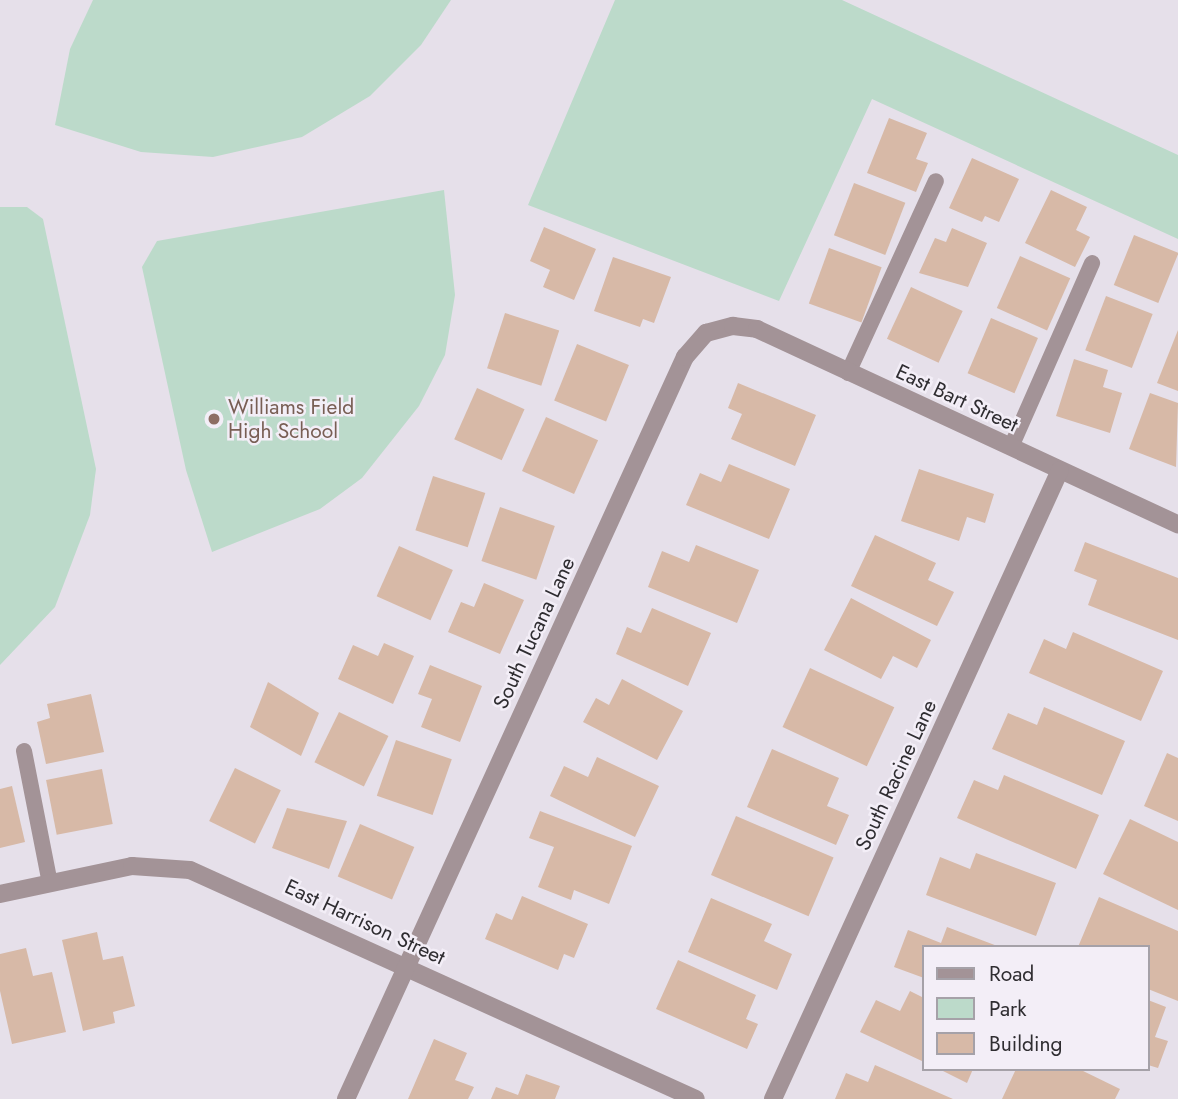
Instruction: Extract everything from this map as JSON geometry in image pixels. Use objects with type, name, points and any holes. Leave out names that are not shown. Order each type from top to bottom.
[{"type":"street","name":"East Bart Street","points":[[715,329],[757,329],[1060,470],[1177,521]]},
{"type":"street","name":"South Tucana Lane","points":[[346,1099],[685,357],[715,329]]},
{"type":"street","name":"South Racine Lane","points":[[773,1099],[1060,470]]},
{"type":"street","name":"East Harrison Street","points":[[0,894],[132,866],[190,870],[696,1099]]},
{"type":"lane","points":[[848,373],[936,181]]},
{"type":"lane","points":[[1010,447],[1092,263]]},
{"type":"lane","points":[[24,751],[50,883]]},
{"type":"green space","points":[[93,0],[451,0],[421,45],[370,96],[302,137],[213,157],[141,152],[55,125],[70,49]]},
{"type":"green space","points":[[615,0],[842,0],[1178,155],[1178,239],[872,99],[779,301],[528,205]]},
{"type":"green space","points":[[444,190],[455,295],[445,355],[419,406],[362,478],[320,509],[212,552],[186,470],[142,267],[157,241]]},
{"type":"green space","points":[[0,207],[27,207],[43,219],[96,469],[90,515],[55,607],[0,665]]},
{"type":"building","points":[[889,118],[927,133],[916,159],[928,163],[916,192],[867,173]]},
{"type":"building","points":[[972,158],[1019,179],[999,222],[985,216],[982,222],[949,208]]},
{"type":"building","points":[[854,183],[905,203],[885,255],[834,235]]},
{"type":"building","points":[[1051,190],[1087,207],[1076,230],[1090,237],[1075,267],[1025,243]]},
{"type":"building","points":[[544,227],[596,249],[574,300],[543,287],[550,270],[530,261]]},
{"type":"building","points":[[952,228],[987,243],[968,287],[919,273],[935,238],[946,242]]},
{"type":"building","points":[[1134,235],[1178,253],[1158,303],[1114,285]]},
{"type":"building","points":[[829,248],[882,267],[861,323],[809,303]]},
{"type":"building","points":[[1020,256],[1070,278],[1047,330],[997,308]]},
{"type":"building","points":[[613,257],[671,277],[654,323],[643,319],[640,327],[594,311]]},
{"type":"building","points":[[911,287],[963,311],[939,363],[887,339]]},
{"type":"building","points":[[1106,296],[1153,314],[1132,368],[1085,350]]},
{"type":"building","points":[[505,313],[559,331],[541,386],[487,368]]},
{"type":"building","points":[[991,318],[1038,338],[1015,393],[968,373]]},
{"type":"building","points":[[1178,330],[1178,391],[1157,383]]},
{"type":"building","points":[[577,344],[629,365],[606,422],[554,401]]},
{"type":"building","points":[[1074,359],[1108,370],[1103,387],[1122,393],[1110,433],[1056,416]]},
{"type":"building","points":[[738,383],[816,415],[795,466],[731,439],[742,414],[728,408]]},
{"type":"building","points":[[477,388],[525,409],[502,460],[454,439]]},
{"type":"building","points":[[1150,393],[1178,403],[1176,467],[1129,449]]},
{"type":"building","points":[[546,417],[598,440],[574,494],[522,471]]},
{"type":"building","points":[[729,464],[790,489],[769,539],[686,505],[700,473],[721,482]]},
{"type":"building","points":[[919,469],[994,494],[985,523],[967,517],[959,541],[901,521]]},
{"type":"building","points":[[433,476],[485,493],[468,547],[415,530]]},
{"type":"building","points":[[500,507],[555,526],[536,580],[481,561]]},
{"type":"building","points":[[875,535],[936,563],[928,580],[954,592],[937,626],[851,586]]},
{"type":"building","points":[[1085,542],[1178,578],[1178,640],[1088,605],[1097,580],[1074,571]]},
{"type":"building","points":[[696,545],[759,570],[737,623],[648,587],[662,551],[689,562]]},
{"type":"building","points":[[399,546],[453,570],[431,620],[377,596]]},
{"type":"building","points":[[484,583],[524,600],[500,654],[448,632],[461,602],[474,607]]},
{"type":"building","points":[[851,598],[931,640],[917,668],[893,656],[881,679],[824,650]]},
{"type":"building","points":[[652,608],[711,633],[688,686],[616,654],[627,627],[641,633]]},
{"type":"building","points":[[1073,632],[1163,671],[1141,721],[1029,673],[1044,639],[1066,649]]},
{"type":"building","points":[[384,643],[414,656],[393,704],[338,679],[353,645],[378,656]]},
{"type":"building","points":[[430,665],[482,686],[460,742],[421,727],[432,699],[418,694]]},
{"type":"building","points":[[810,668],[894,707],[867,766],[783,727]]},
{"type":"building","points":[[622,679],[683,711],[657,760],[583,722],[596,698],[609,705]]},
{"type":"building","points":[[268,682],[319,713],[301,756],[250,727]]},
{"type":"building","points":[[91,694],[104,752],[46,764],[37,722],[50,718],[47,704]]},
{"type":"building","points":[[1044,707],[1125,741],[1102,795],[992,749],[1008,713],[1037,725]]},
{"type":"building","points":[[339,712],[388,736],[364,786],[314,762]]},
{"type":"building","points":[[396,740],[452,759],[433,815],[377,796]]},
{"type":"building","points":[[772,749],[839,778],[827,806],[849,815],[836,845],[747,807]]},
{"type":"building","points":[[1167,753],[1178,758],[1178,821],[1144,806]]},
{"type":"building","points":[[597,757],[659,786],[635,837],[550,796],[564,766],[588,777]]},
{"type":"building","points":[[235,768],[281,790],[255,843],[209,821]]},
{"type":"building","points":[[102,769],[113,824],[57,835],[46,780]]},
{"type":"building","points":[[1004,775],[1099,815],[1076,869],[957,818],[974,780],[998,790]]},
{"type":"building","points":[[12,786],[25,842],[0,848],[0,789]]},
{"type":"building","points":[[287,808],[347,821],[329,869],[272,848]]},
{"type":"building","points":[[540,811],[632,846],[609,904],[574,890],[571,900],[538,887],[554,847],[529,838]]},
{"type":"building","points":[[736,816],[834,857],[809,916],[711,875]]},
{"type":"building","points":[[1130,819],[1178,842],[1178,910],[1103,874]]},
{"type":"building","points":[[360,824],[414,847],[392,900],[338,876]]},
{"type":"building","points":[[976,853],[1056,883],[1036,936],[926,895],[940,857],[970,869]]},
{"type":"building","points":[[522,896],[588,924],[574,958],[564,954],[558,970],[485,939],[496,913],[512,920]]},
{"type":"building","points":[[1099,897],[1178,931],[1178,1001],[1150,990],[1150,945],[1079,945]]},
{"type":"building","points":[[711,898],[772,924],[764,941],[792,954],[777,990],[688,952]]},
{"type":"building","points":[[947,927],[995,945],[922,945],[922,977],[894,967],[908,930],[941,943]]},
{"type":"building","points":[[97,932],[103,960],[123,956],[135,1006],[113,1012],[115,1023],[83,1031],[62,940]]},
{"type":"building","points":[[26,948],[33,976],[52,972],[66,1032],[12,1044],[0,991],[0,954]]},
{"type":"building","points":[[678,960],[756,995],[746,1019],[758,1024],[747,1049],[656,1009]]},
{"type":"building","points":[[910,991],[922,997],[922,1061],[860,1032],[876,1000],[900,1011]]},
{"type":"building","points":[[1150,1001],[1166,1007],[1155,1037],[1168,1041],[1158,1068],[1150,1066]]},
{"type":"building","points":[[434,1039],[467,1053],[455,1080],[474,1087],[468,1099],[408,1099]]},
{"type":"building","points":[[875,1065],[953,1099],[835,1099],[846,1073],[868,1082]]},
{"type":"building","points":[[943,1071],[972,1071],[967,1083]]},
{"type":"building","points":[[1015,1071],[1083,1071],[1120,1089],[1115,1099],[1002,1099]]},
{"type":"building","points":[[526,1074],[560,1086],[555,1099],[491,1099],[496,1087],[518,1095]]},
{"type":"place","name":"Williams Field High School","points":[[214,419]]}]
